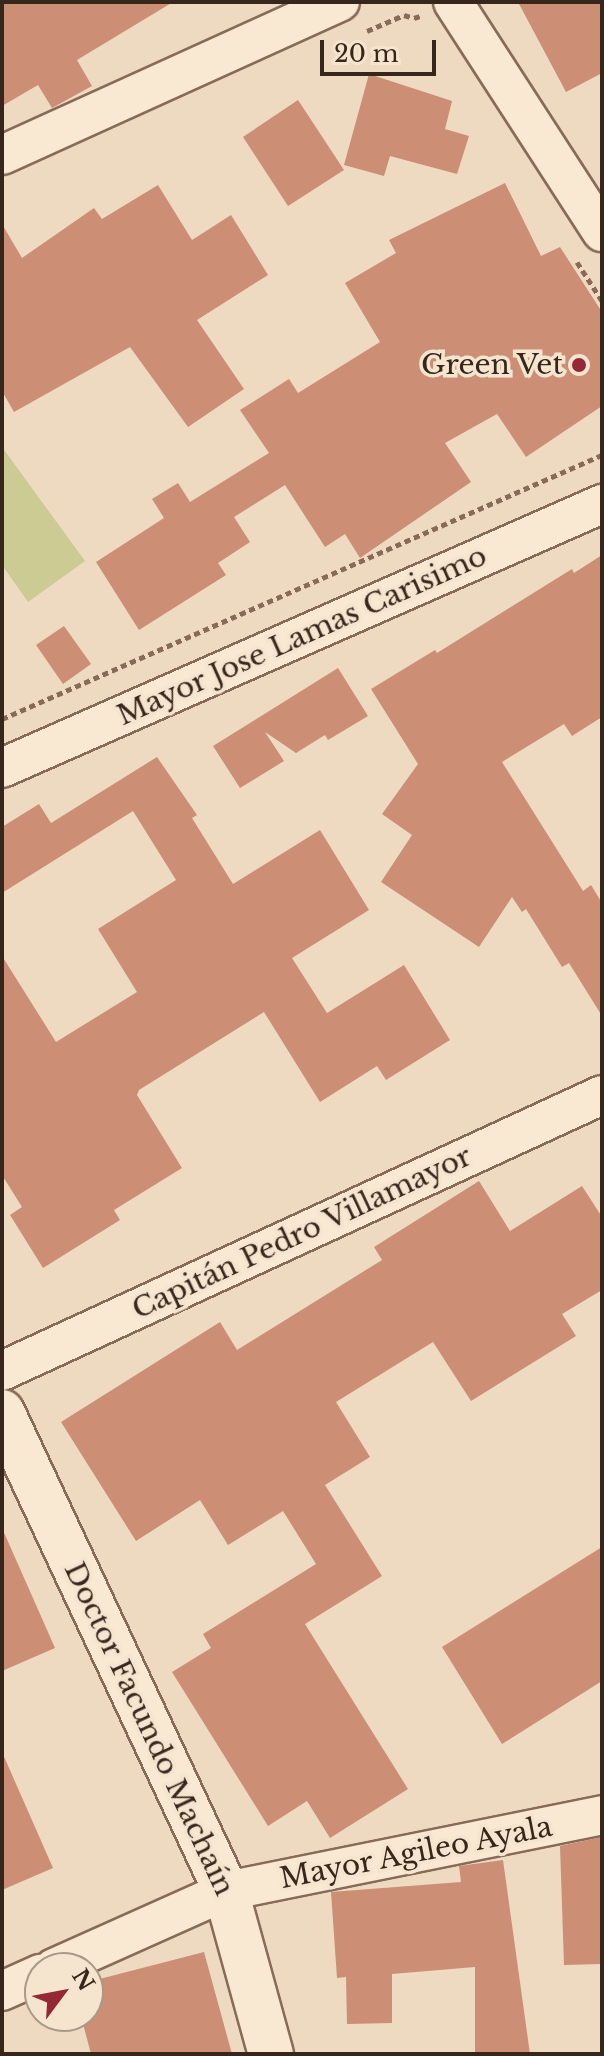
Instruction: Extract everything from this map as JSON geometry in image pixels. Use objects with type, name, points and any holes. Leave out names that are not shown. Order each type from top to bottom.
[{"type":"main road","name":"Doctor Facundo Machaín","points":[[2,1412],[226,1891],[271,2054]]},
{"type":"street","points":[[2,155],[340,2]]},
{"type":"street","points":[[453,2],[602,232]]},
{"type":"street","name":"Mayor Jose Lamas Carisimo","points":[[2,768],[602,504]]},
{"type":"street","name":"Capitán Pedro Villamayor","points":[[2,1371],[602,1095]]},
{"type":"street","name":"Mayor Agileo Ayala","points":[[90,1952],[226,1891],[602,1815]]},
{"type":"street","points":[[2,1991],[24,1981]]},
{"type":"path","name":"Mayor Jose Lamas Carisimo","points":[[2,719],[602,455]]},
{"type":"shaded area","points":[[2,447],[85,561],[28,602],[2,565]]},
{"type":"building","points":[[2,2],[173,2],[77,60],[92,86],[52,108],[38,85],[2,106]]},
{"type":"building","points":[[518,2],[602,2],[602,73],[566,92]]},
{"type":"building","points":[[369,74],[452,101],[445,129],[469,136],[457,174],[390,156],[384,176],[344,165]]},
{"type":"building","points":[[298,100],[344,170],[288,206],[243,137]]},
{"type":"building","points":[[505,183],[541,256],[560,247],[602,312],[602,406],[526,457],[497,414],[445,443],[471,482],[360,558],[345,534],[325,547],[285,485],[234,517],[250,542],[218,563],[226,575],[139,630],[96,562],[164,518],[152,499],[178,483],[190,502],[269,453],[240,410],[289,379],[298,393],[380,342],[345,283],[396,253],[389,240]]},
{"type":"building","points":[[158,185],[192,240],[231,215],[268,275],[197,320],[244,389],[188,427],[130,347],[14,412],[2,391],[2,224],[22,258],[94,208],[102,219]]},
{"type":"building","points":[[602,555],[602,717],[572,736],[564,724],[502,762],[583,891],[591,885],[602,903],[602,1016],[569,963],[562,967],[526,909],[522,912],[512,897],[479,947],[381,882],[412,835],[382,814],[418,764],[371,689],[435,650],[437,653],[572,569],[574,573]]},
{"type":"building","points":[[64,626],[91,664],[63,684],[36,645]]},
{"type":"building","points":[[338,668],[368,716],[328,740],[325,735],[296,753],[265,732],[284,761],[240,788],[213,746]]},
{"type":"building","points":[[157,757],[197,815],[192,818],[233,884],[320,830],[369,910],[292,958],[327,1013],[404,965],[450,1040],[386,1080],[377,1066],[320,1102],[264,1012],[139,1090],[137,1095],[182,1168],[114,1210],[120,1220],[43,1268],[10,1215],[22,1207],[2,1175],[2,956],[56,1042],[137,992],[98,929],[176,880],[133,811],[2,893],[2,827],[39,804],[51,823]]},
{"type":"building","points":[[479,1181],[510,1231],[582,1186],[602,1217],[602,1290],[562,1314],[576,1336],[471,1401],[433,1342],[336,1402],[370,1457],[325,1485],[382,1576],[305,1624],[408,1789],[330,1838],[307,1801],[268,1826],[172,1672],[211,1648],[203,1634],[316,1564],[283,1511],[228,1545],[200,1500],[136,1541],[61,1422],[220,1322],[237,1350],[382,1260],[374,1247]]},
{"type":"building","points":[[2,1528],[55,1648],[2,1671]]},
{"type":"building","points":[[602,1547],[602,1681],[502,1744],[442,1647]]},
{"type":"building","points":[[2,1752],[53,1868],[2,1890]]},
{"type":"building","points":[[602,1837],[602,1964],[564,1965],[560,1846]]},
{"type":"building","points":[[503,1860],[530,2054],[475,2054],[475,1967],[392,1974],[392,2023],[347,2024],[346,1977],[337,1978],[331,1892],[461,1882],[459,1866]]},
{"type":"building","points":[[204,1952],[232,2054],[91,2054],[85,2032],[104,2032],[104,1978]]},
{"type":"place","name":"Green Vet","points":[[579,365]]}]
